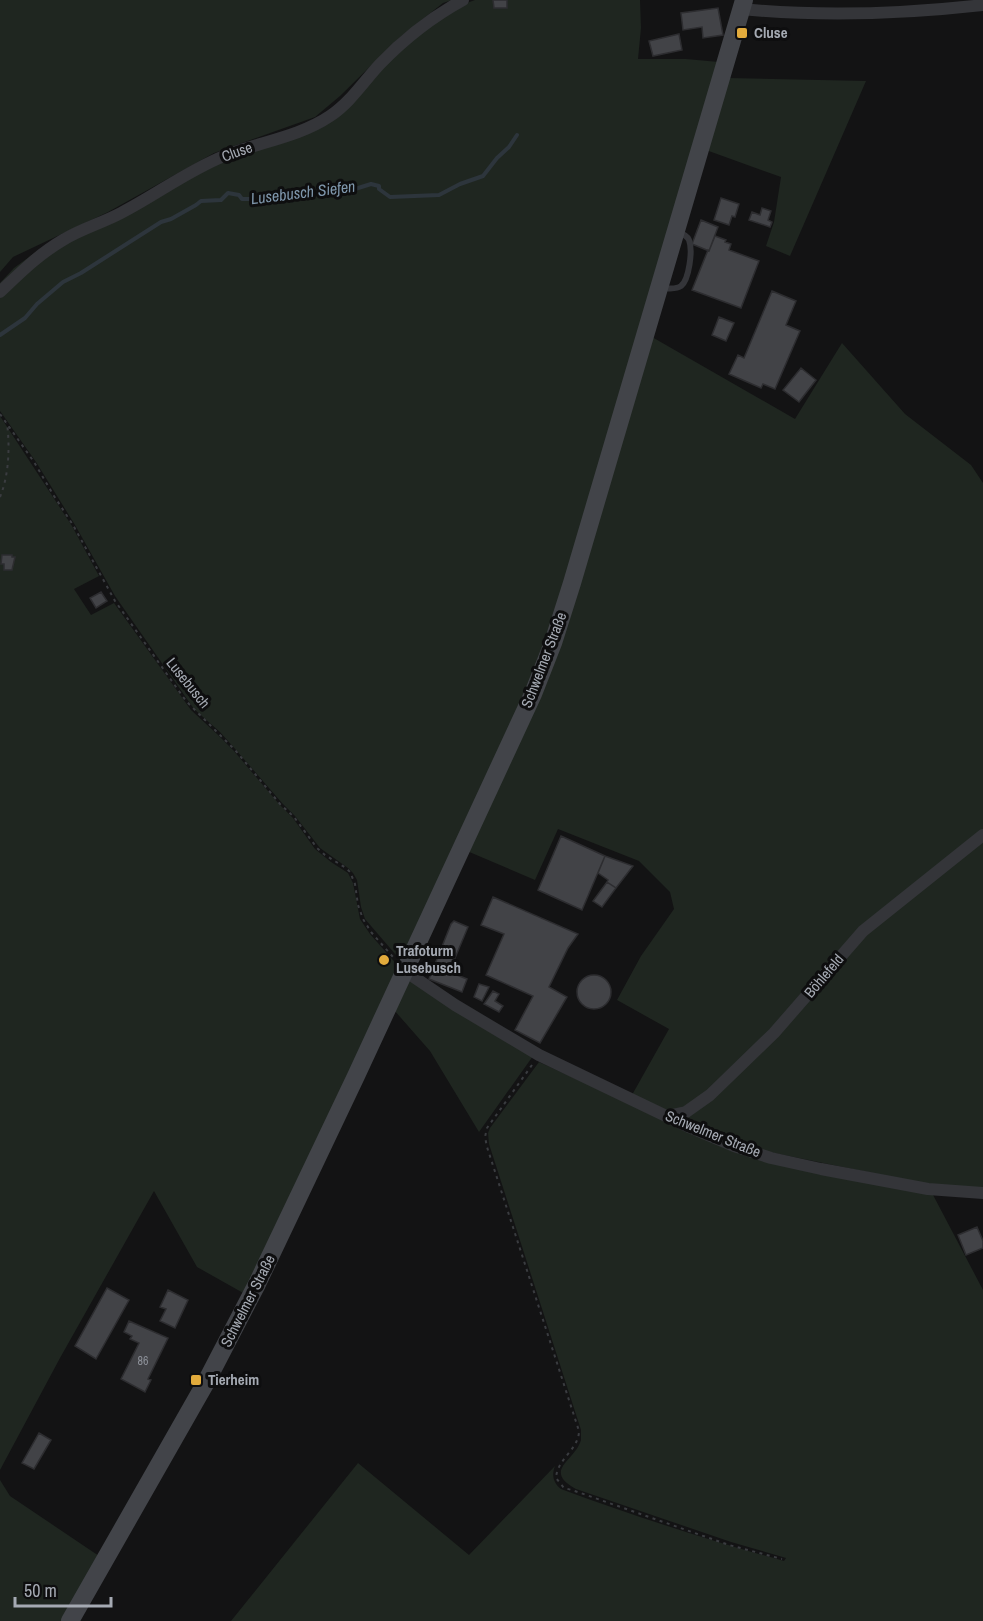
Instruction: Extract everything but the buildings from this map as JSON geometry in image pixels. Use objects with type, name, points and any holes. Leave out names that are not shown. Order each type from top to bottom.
[{"type":"main road","name":"Schwelmer Straße","points":[[70,1621],[228,1341],[304,1186],[529,705],[572,583],[742,4]]},
{"type":"street","name":"Cluse","points":[[0,292],[38,256],[65,239],[120,214],[187,174],[225,156],[317,124],[332,115],[415,31],[463,0]]},
{"type":"street","points":[[742,4],[780,13],[930,11],[983,5]]},
{"type":"street","name":"Böhlefeld","points":[[667,1116],[686,1112],[710,1095],[774,1033],[863,931],[983,835]]},
{"type":"street","name":"Schwelmer Straße","points":[[405,971],[455,1005],[539,1055],[734,1146],[783,1161],[928,1189],[983,1193]]},
{"type":"path","name":"Lusebusch","points":[[0,414],[73,525],[115,601],[186,701],[235,750],[280,804],[294,817],[317,848],[346,868],[355,884],[363,919],[371,932],[405,971]]},
{"type":"path","points":[[0,497],[4,486],[8,443],[6,421]]},
{"type":"path","points":[[539,1055],[487,1128],[485,1137],[579,1431],[578,1440],[558,1468],[556,1478],[564,1488],[729,1545],[782,1559]]},
{"type":"shaded area","points":[[0,0],[452,0],[443,3],[399,38],[340,96],[315,117],[214,153],[108,212],[13,257],[0,272]]},
{"type":"shaded area","points":[[475,0],[640,0],[641,28],[638,59],[719,62],[550,638],[402,962],[365,919],[357,880],[353,873],[320,848],[295,816],[220,732],[194,709],[115,596],[36,462],[0,411],[0,283],[14,268],[33,254],[186,175],[304,132],[450,9]]},
{"type":"shaded area","points":[[727,78],[866,81],[790,256],[766,246],[774,222],[781,177],[706,150]]},
{"type":"shaded area","points":[[652,337],[795,419],[842,343],[905,414],[971,465],[983,483],[983,831],[908,890],[797,1005],[697,1102],[671,1113],[632,1095],[669,1029],[617,1000],[641,956],[674,909],[670,892],[639,861],[558,829],[535,880],[467,851],[559,646]]},
{"type":"shaded area","points":[[0,416],[72,526],[99,576],[74,589],[91,615],[114,603],[191,710],[234,751],[293,818],[315,849],[348,873],[353,883],[360,919],[399,967],[245,1294],[197,1267],[154,1191],[0,1470]]},
{"type":"shaded area","points":[[983,835],[983,1190],[941,1187],[759,1150],[677,1116],[693,1109],[850,946]]},
{"type":"shaded area","points":[[407,976],[533,1056],[479,1132],[430,1051],[394,1010]]},
{"type":"shaded area","points":[[539,1062],[711,1140],[932,1193],[983,1290],[983,1621],[231,1621],[358,1463],[469,1555],[555,1466],[554,1479],[561,1489],[699,1536],[784,1561],[786,1558],[731,1542],[576,1489],[562,1476],[561,1471],[564,1465],[581,1440],[581,1430],[489,1144],[488,1133]]},
{"type":"shaded area","points":[[0,1480],[10,1496],[99,1556],[63,1621],[0,1621]]},
{"type":"waterway","name":"Lusebusch Siefen","points":[[0,335],[25,318],[37,304],[63,282],[161,222],[171,219],[201,201],[221,200],[228,193],[239,195],[242,199],[264,199],[298,191],[355,189],[371,184],[379,186],[379,189],[390,197],[439,195],[483,176],[517,135]]},
{"type":"place","name":"Cluse","points":[[742,33]]},
{"type":"place","name":"Trafoturm Lusebusch","points":[[384,960]]},
{"type":"place","name":"Tierheim","points":[[196,1380]]}]
